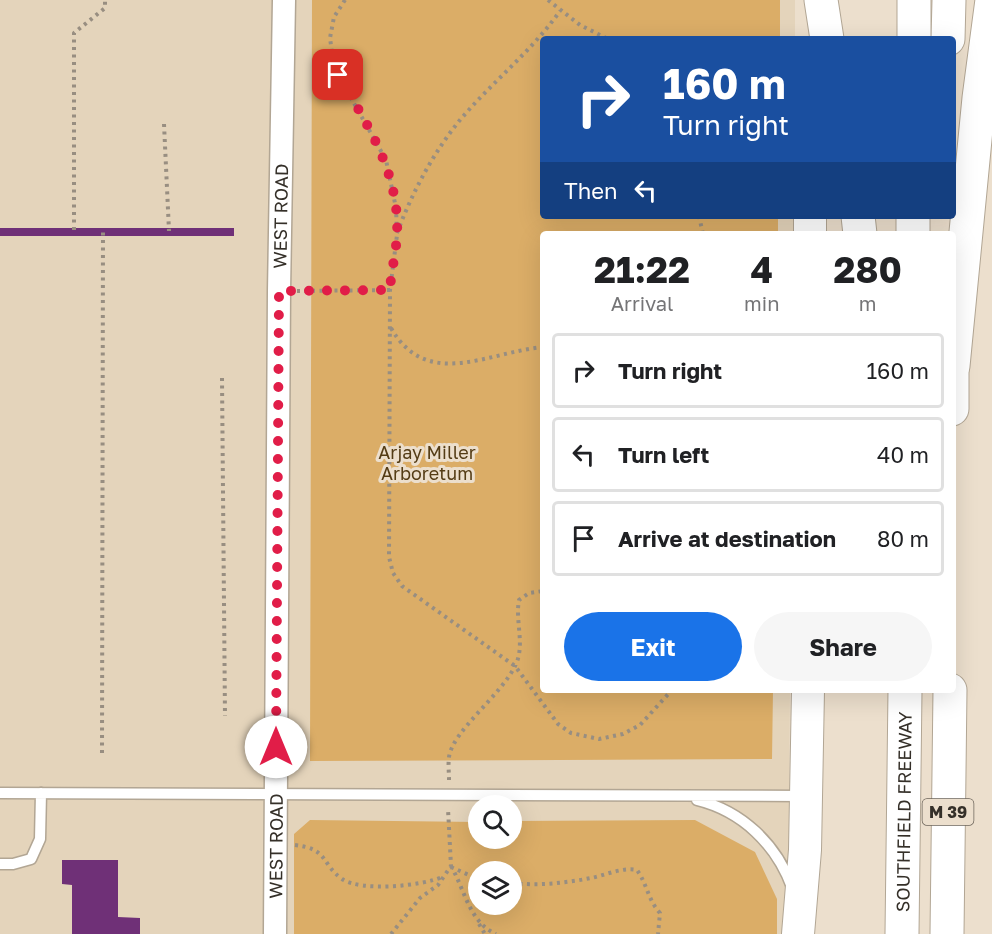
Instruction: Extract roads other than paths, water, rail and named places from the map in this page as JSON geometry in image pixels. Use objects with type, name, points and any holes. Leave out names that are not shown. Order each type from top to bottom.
[{"type":"highway","points":[[821,0],[827,36]]},
{"type":"highway","points":[[914,0],[914,36]]},
{"type":"highway","points":[[948,36],[949,0]]},
{"type":"highway","points":[[956,335],[979,98],[992,0]]},
{"type":"highway","points":[[900,693],[903,753]]},
{"type":"highway","name":"SOUTHFIELD FREEWAY","points":[[902,934],[905,693]]},
{"type":"highway","name":"M 39","points":[[947,934],[950,693]]},
{"type":"main road","points":[[812,0],[812,36]]},
{"type":"main road","points":[[799,921],[805,850],[808,693]]},
{"type":"street","name":"WEST ROAD","points":[[275,934],[279,291],[284,0]]},
{"type":"lane","points":[[0,793],[806,796]]},
{"type":"lane","points":[[0,864],[13,864],[31,859],[40,839],[41,793]]},
{"type":"lane","points":[[661,795],[718,805],[746,822],[770,846],[787,874],[799,921]]},
{"type":"park label","name":"Arjay Miller Arboretum","points":[[427,462]]}]
